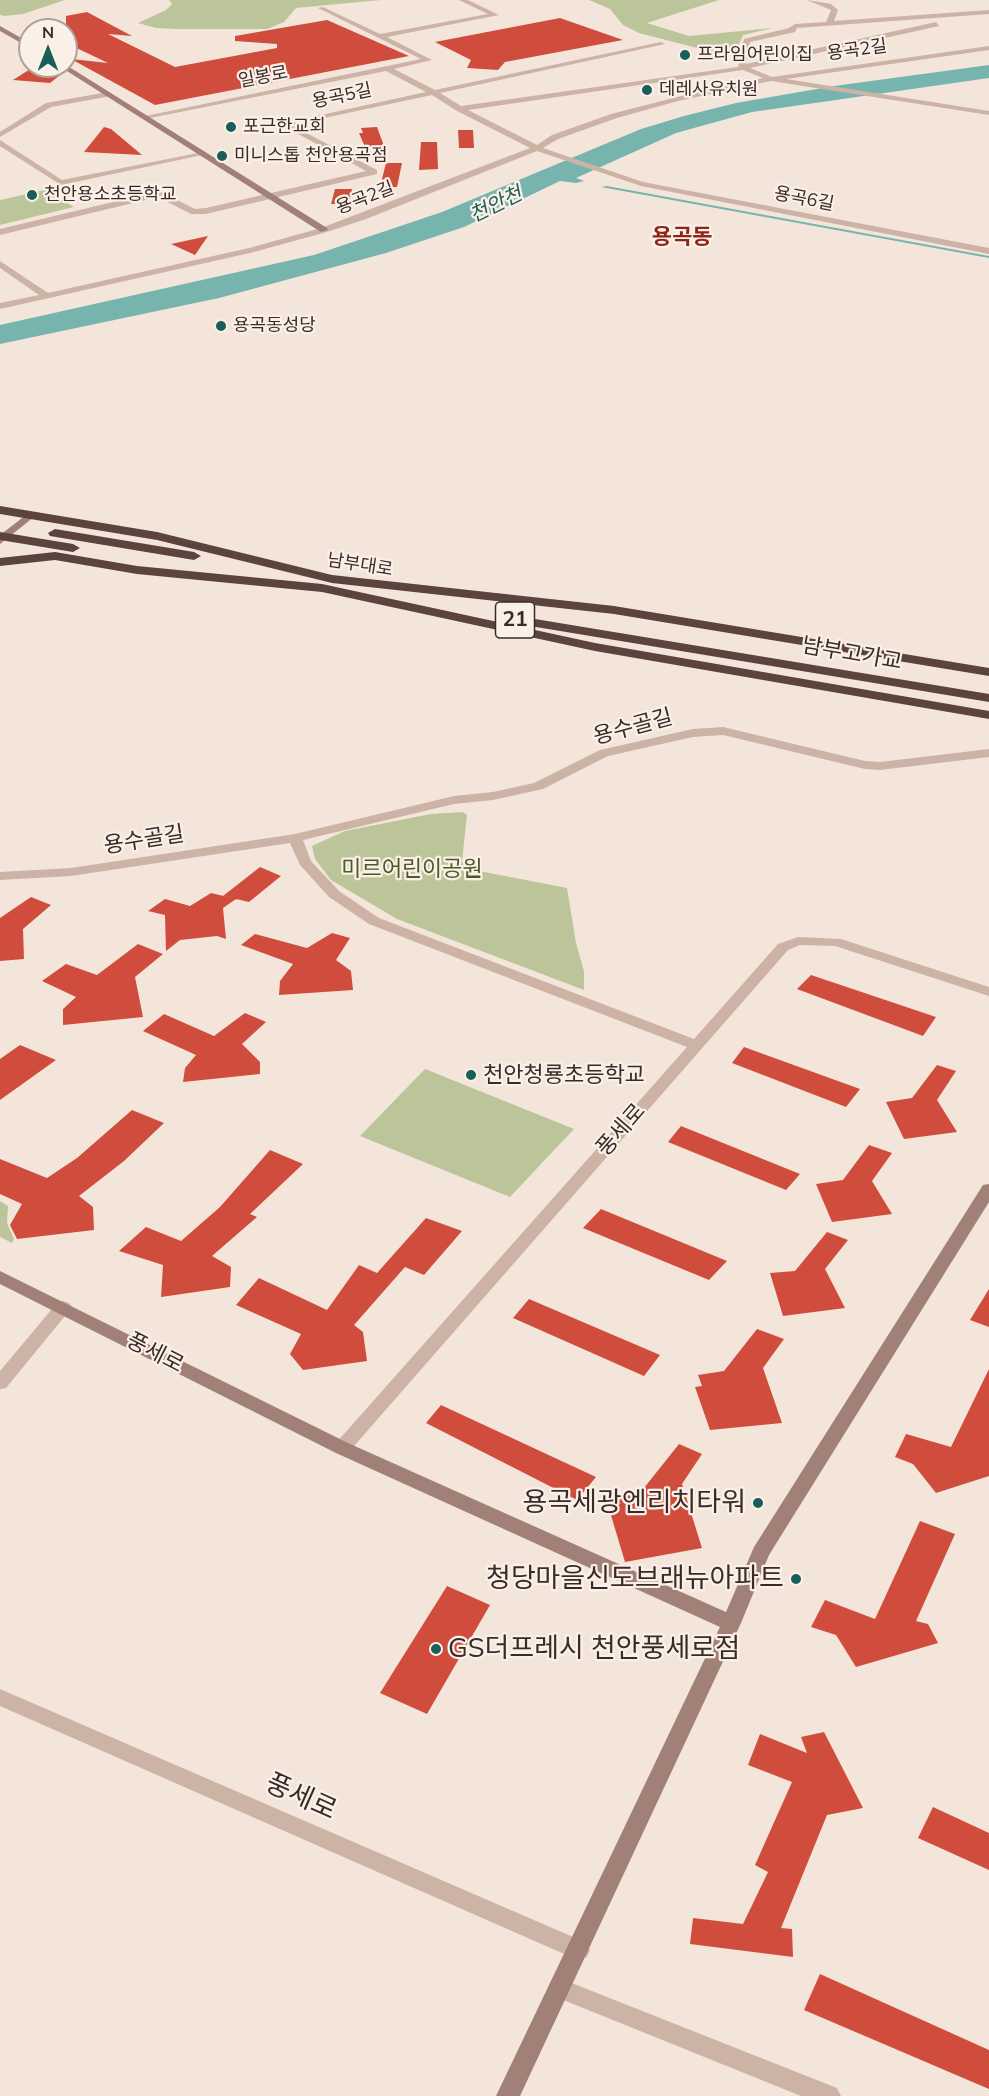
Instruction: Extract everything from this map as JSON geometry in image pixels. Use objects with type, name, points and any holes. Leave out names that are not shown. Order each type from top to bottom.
[{"type":"highway","points":[[0,510],[157,536],[327,583],[595,648],[989,715]]},
{"type":"highway","name":"남부대로","points":[[0,524],[327,583],[711,646]]},
{"type":"highway","name":"남부대로","points":[[0,536],[327,583]]},
{"type":"highway","points":[[0,547],[137,570],[327,583],[614,610],[989,672]]},
{"type":"highway","points":[[0,562],[55,556]]},
{"type":"highway","name":"남부고가교","points":[[711,646],[989,686]]},
{"type":"highway","name":"남부고가교","points":[[711,646],[989,698]]},
{"type":"street","points":[[381,36],[495,15],[462,0]]},
{"type":"street","points":[[810,0],[829,5],[835,10],[829,24]]},
{"type":"street","name":"일봉로","points":[[145,117],[428,60],[321,8]]},
{"type":"street","points":[[730,87],[741,68],[747,41],[792,30],[795,26],[989,13]]},
{"type":"street","name":"용곡2길","points":[[741,68],[989,13]]},
{"type":"street","points":[[0,28],[18,39]]},
{"type":"street","name":"용곡5길","points":[[270,195],[374,172],[284,124],[661,44]]},
{"type":"street","name":"용곡2길","points":[[0,306],[324,230],[537,148],[555,137],[614,116],[771,79],[989,48]]},
{"type":"street","points":[[460,110],[741,68],[771,79],[908,98],[989,113]]},
{"type":"street","points":[[388,69],[433,92],[460,110],[537,148]]},
{"type":"street","points":[[78,75],[324,230]]},
{"type":"street","points":[[0,135],[49,105],[108,94]]},
{"type":"street","points":[[0,142],[61,183],[203,154]]},
{"type":"street","name":"용곡6길","points":[[537,148],[665,190],[989,250]]},
{"type":"street","points":[[0,232],[159,194],[194,212],[270,195]]},
{"type":"street","points":[[0,264],[47,296]]},
{"type":"street","points":[[0,542],[30,515]]},
{"type":"street","name":"용수골길","points":[[0,876],[70,872],[295,838],[454,800],[493,796],[538,786],[604,753],[693,734],[723,731],[865,765],[880,766],[989,753]]},
{"type":"street","points":[[295,838],[305,862],[334,894],[374,921],[697,1045]]},
{"type":"street","name":"풍세로","points":[[342,1448],[783,947],[798,941],[836,942],[989,992]]},
{"type":"street","points":[[508,2096],[579,1950],[607,1881],[731,1623],[761,1552],[989,1190]]},
{"type":"street","name":"풍세로","points":[[0,1277],[342,1448],[731,1623]]},
{"type":"street","points":[[0,1383],[63,1307]]},
{"type":"street","name":"풍세로","points":[[0,1697],[579,1950]]},
{"type":"street","points":[[560,1988],[829,2096]]},
{"type":"green space","points":[[0,0],[65,0],[23,14],[5,16],[0,15]]},
{"type":"green space","points":[[169,0],[381,0],[296,8],[284,22],[267,29],[176,29],[156,28],[138,23],[166,10],[172,4]]},
{"type":"green space","points":[[589,0],[719,0],[647,23],[689,36],[773,28],[743,35],[736,51],[728,56],[639,33],[623,25],[610,9]]},
{"type":"green space","points":[[45,190],[74,207],[0,225],[0,200]]},
{"type":"green space","name":"미르어린이공원","points":[[463,812],[467,815],[462,862],[474,870],[567,888],[576,943],[584,971],[584,990],[397,919],[331,880],[315,859],[312,846],[345,831],[431,814]]},
{"type":"green space","points":[[425,1069],[574,1129],[510,1197],[360,1136]]},
{"type":"green space","points":[[0,1201],[8,1206],[7,1223],[14,1239],[12,1243],[0,1237]]},
{"type":"water","name":"천안천","points":[[989,65],[989,78],[752,112],[676,133],[576,178],[584,181],[576,183],[560,181],[464,227],[386,253],[219,298],[0,344],[0,325],[314,255],[442,212],[641,129],[684,116],[736,103],[834,86]]},
{"type":"water","points":[[607,186],[989,256],[989,258],[601,187]]},
{"type":"building","points":[[87,12],[132,36],[108,34],[175,67],[277,48],[277,44],[235,41],[235,36],[327,20],[409,56],[155,105],[78,63],[78,60],[108,63],[78,49],[78,18],[66,18],[66,16]]},
{"type":"building","points":[[560,18],[623,40],[505,62],[498,70],[467,68],[471,60],[435,42]]},
{"type":"building","points":[[18,77],[56,78],[50,83],[13,80]]},
{"type":"building","points":[[104,127],[111,129],[142,155],[84,152]]},
{"type":"building","points":[[377,127],[384,146],[365,147],[359,133],[363,133],[361,128]]},
{"type":"building","points":[[458,130],[473,130],[474,148],[459,148]]},
{"type":"building","points":[[421,142],[437,142],[438,169],[419,170]]},
{"type":"building","points":[[386,163],[402,163],[397,187],[380,187]]},
{"type":"building","points":[[335,189],[352,189],[349,204],[331,204]]},
{"type":"building","points":[[208,236],[195,255],[171,244]]},
{"type":"building","points":[[260,867],[281,876],[249,902],[223,896]]},
{"type":"building","points":[[211,893],[236,899],[223,908],[226,939],[217,936],[180,940],[166,951],[165,915],[148,911],[165,899],[190,906]]},
{"type":"building","points":[[31,897],[51,905],[23,929],[24,959],[0,961],[0,918]]},
{"type":"building","points":[[332,933],[350,938],[336,960],[351,971],[353,990],[279,995],[280,981],[293,964],[241,945],[255,934],[307,948]]},
{"type":"building","points":[[138,944],[163,954],[135,977],[143,1017],[63,1025],[63,1009],[76,997],[42,981],[66,964],[97,975]]},
{"type":"building","points":[[811,975],[936,1017],[923,1036],[797,989]]},
{"type":"building","points":[[245,1013],[266,1022],[242,1044],[260,1062],[260,1074],[183,1082],[185,1068],[196,1055],[143,1031],[164,1014],[214,1036]]},
{"type":"building","points":[[20,1045],[56,1060],[0,1100],[0,1059]]},
{"type":"building","points":[[744,1047],[860,1089],[846,1107],[732,1063]]},
{"type":"building","points":[[937,1065],[956,1071],[937,1100],[957,1132],[904,1139],[886,1102],[912,1098]]},
{"type":"building","points":[[132,1110],[164,1123],[124,1161],[79,1196],[93,1207],[94,1230],[17,1239],[10,1225],[22,1204],[0,1194],[0,1159],[47,1178],[77,1158]]},
{"type":"building","points":[[681,1126],[800,1174],[786,1190],[668,1142]]},
{"type":"building","points":[[869,1145],[892,1153],[872,1181],[892,1214],[832,1222],[816,1184],[843,1180]]},
{"type":"building","points":[[270,1150],[303,1164],[250,1214],[257,1217],[212,1256],[231,1267],[230,1287],[161,1297],[163,1265],[119,1251],[146,1227],[181,1241],[220,1207]]},
{"type":"building","points":[[601,1209],[727,1261],[709,1280],[583,1228]]},
{"type":"building","points":[[426,1218],[462,1231],[424,1275],[405,1267],[354,1325],[363,1332],[367,1361],[303,1370],[290,1354],[301,1334],[236,1305],[259,1278],[327,1310],[359,1265],[377,1273]]},
{"type":"building","points":[[827,1232],[848,1240],[825,1269],[845,1308],[783,1316],[770,1273],[795,1271]]},
{"type":"building","points":[[989,1289],[989,1327],[970,1320]]},
{"type":"building","points":[[529,1299],[660,1355],[644,1376],[513,1318]]},
{"type":"building","points":[[757,1329],[784,1339],[763,1368],[782,1423],[710,1430],[695,1387],[702,1386],[698,1375],[724,1371]]},
{"type":"building","points":[[989,1369],[989,1476],[936,1493],[913,1464],[895,1457],[906,1434],[951,1447]]},
{"type":"building","points":[[441,1405],[596,1477],[577,1500],[426,1423]]},
{"type":"building","points":[[679,1444],[702,1454],[682,1484],[702,1548],[625,1562],[610,1512],[618,1510],[613,1499],[640,1493]]},
{"type":"building","points":[[920,1521],[955,1534],[916,1621],[928,1624],[938,1643],[856,1667],[836,1635],[811,1627],[825,1600],[875,1619]]},
{"type":"building","name":"GS더프레시 천안풍세로점","points":[[447,1586],[490,1605],[427,1714],[380,1693]]},
{"type":"building","points":[[824,1732],[863,1808],[827,1815],[781,1928],[792,1929],[793,1957],[690,1944],[693,1918],[743,1924],[768,1872],[755,1865],[792,1782],[748,1765],[760,1734],[807,1753],[801,1737]]},
{"type":"building","points":[[933,1807],[989,1833],[989,1870],[918,1838]]},
{"type":"building","points":[[820,1974],[989,2050],[989,2089],[804,2010]]},
{"type":"place","name":"프라임어린이집","points":[[685,55]]},
{"type":"place","name":"데레사유치원","points":[[647,90]]},
{"type":"place","name":"포근한교회","points":[[231,127]]},
{"type":"place","name":"미니스톱 천안용곡점","points":[[222,156]]},
{"type":"place","name":"천안용소초등학교","points":[[32,195]]},
{"type":"place","name":"용곡동성당","points":[[221,326]]},
{"type":"place","name":"천안청룡초등학교","points":[[471,1075]]},
{"type":"place","name":"용곡세광엔리치타워","points":[[758,1503]]},
{"type":"place","name":"청당마을신도브래뉴아파트","points":[[796,1579]]},
{"type":"place","name":"GS더프레시 천안풍세로점","points":[[436,1649]]},
{"type":"district","name":"용곡동","points":[[682,237]]}]
